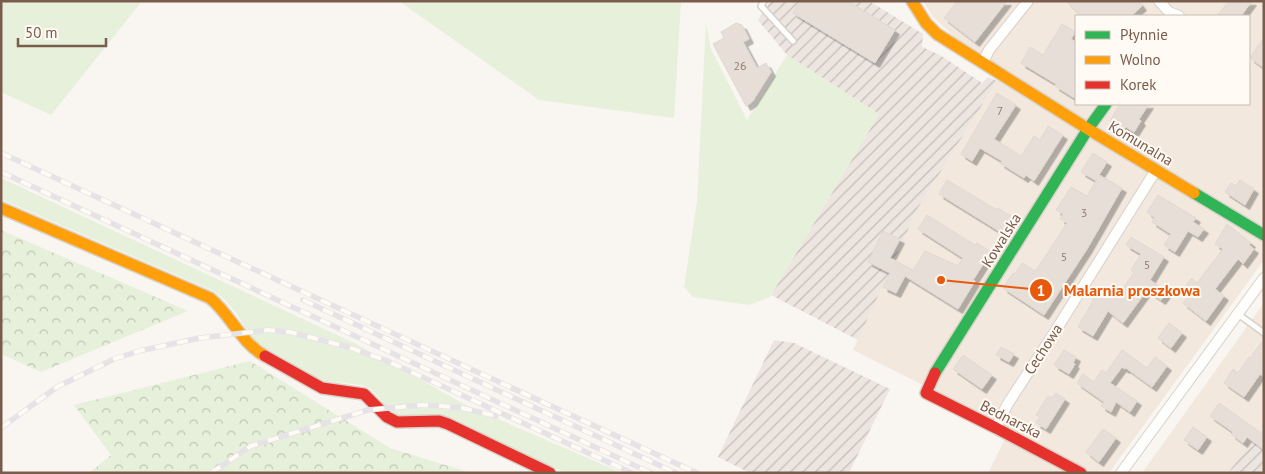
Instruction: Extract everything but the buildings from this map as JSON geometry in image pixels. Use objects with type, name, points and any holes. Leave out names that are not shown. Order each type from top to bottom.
[{"type":"street","name":"Komunalna","points":[[912,1],[932,30],[1088,129],[1264,235]]},
{"type":"street","points":[[983,62],[989,50],[1028,1]]},
{"type":"street","points":[[1158,1],[1172,15]]},
{"type":"street","name":"Kowalska","points":[[926,393],[934,374],[1088,129],[1105,105]]},
{"type":"street","name":"Cechowa","points":[[996,428],[1007,405],[1156,170]]},
{"type":"street","points":[[1,208],[210,298],[226,312],[249,345],[257,352],[322,388],[364,394],[384,415],[397,422],[439,421],[448,424],[550,473]]},
{"type":"street","points":[[1121,473],[1264,278]]},
{"type":"street","name":"Bednarska","points":[[926,393],[1081,473]]},
{"type":"lane","points":[[764,1],[761,6],[793,41]]},
{"type":"lane","points":[[1238,314],[1264,333]]},
{"type":"shaded area","points":[[770,1],[869,1],[923,34],[922,47],[940,55],[982,83],[988,77],[997,81],[918,208],[858,340],[771,295],[879,114],[787,55],[758,20]]},
{"type":"shaded area","points":[[923,1],[1264,1],[1264,260],[1109,473],[988,473],[1010,429],[853,350],[918,208],[999,78],[933,17]]},
{"type":"shaded area","points":[[1264,303],[1264,424],[1228,473],[1142,473]]},
{"type":"shaded area","points":[[774,340],[794,343],[890,389],[849,473],[750,473],[718,457]]},
{"type":"shaded area","points":[[1264,424],[1264,473],[1228,473]]},
{"type":"green space","points":[[1,1],[142,1],[51,115],[1,92]]},
{"type":"green space","points":[[399,1],[681,1],[674,118],[539,100]]},
{"type":"green space","points":[[706,23],[711,49],[747,120],[787,55],[879,114],[770,297],[749,305],[693,297],[684,287],[697,201]]},
{"type":"green space","points":[[1,178],[354,343],[468,406],[622,473],[565,473],[444,416],[399,416],[389,411],[370,388],[362,385],[325,381],[314,376],[257,345],[237,314],[214,291],[1,199]]},
{"type":"green space","points":[[1,230],[188,311],[41,372],[1,354]]},
{"type":"green space","points":[[250,361],[390,448],[471,473],[89,473],[111,455],[74,405]]},
{"type":"railway","points":[[1,153],[697,473]]},
{"type":"railway","points":[[1,172],[651,473]]},
{"type":"railway","points":[[303,300],[676,473]]},
{"type":"railway","points":[[1,428],[57,387],[114,359],[139,351],[200,338],[268,330],[290,332],[348,347],[385,360],[632,473]]},
{"type":"railway","points":[[211,473],[251,446],[368,410],[421,405],[462,408],[496,416]]},
{"type":"traffic: fast","points":[[935,373],[1088,129],[1105,105]]},
{"type":"traffic: fast","points":[[1194,193],[1264,235]]},
{"type":"traffic: slow","points":[[912,1],[926,23],[937,34],[1194,193]]},
{"type":"traffic: slow","points":[[1,208],[210,298],[224,312],[249,344],[265,356]]},
{"type":"traffic: jam","points":[[265,356],[322,388],[364,394],[387,417],[397,422],[439,421],[550,473]]},
{"type":"traffic: jam","points":[[935,373],[926,393],[1081,473]]},
{"type":"place","name":"Malarnia proszkowa","points":[[941,280]]}]
